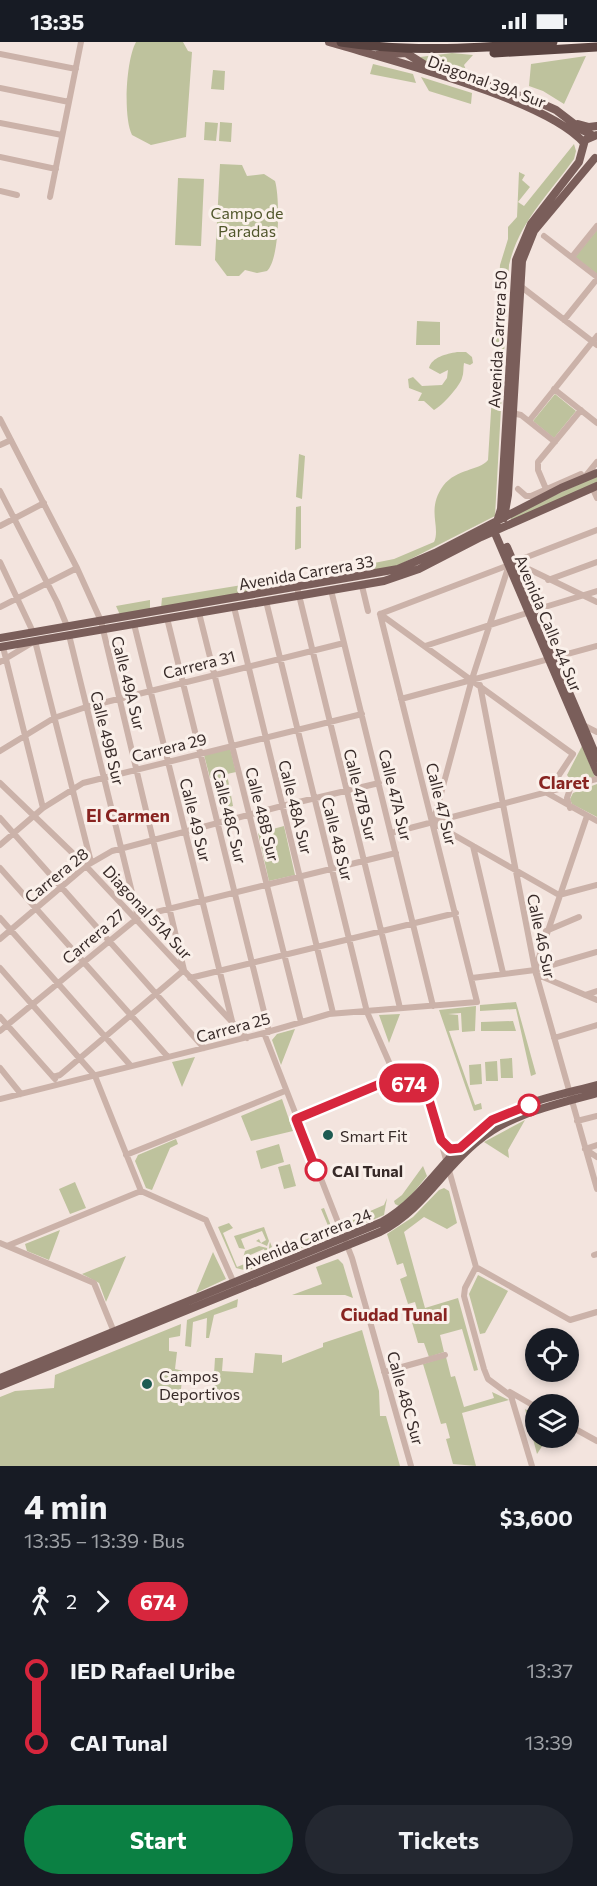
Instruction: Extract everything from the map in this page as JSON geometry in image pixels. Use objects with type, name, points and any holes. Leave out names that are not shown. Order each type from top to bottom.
[{"type":"highway","points":[[341,42],[496,53],[571,48],[597,49]]},
{"type":"highway","points":[[435,47],[527,45],[553,42]]},
{"type":"main road","name":"Diagonal 39A Sur","points":[[329,42],[524,105],[556,122],[583,145],[585,153],[596,158]]},
{"type":"main road","name":"Diagonal 39A Sur","points":[[374,56],[406,53],[425,65],[542,103],[569,119],[582,130],[596,135]]},
{"type":"main road","points":[[569,119],[585,127],[597,126]]},
{"type":"main road","points":[[583,145],[596,135]]},
{"type":"main road","name":"Avenida Carrera 50","points":[[503,517],[516,260],[528,229],[577,165],[583,145]]},
{"type":"main road","name":"Avenida Carrera 50","points":[[503,517],[508,495],[522,261],[534,231],[596,158]]},
{"type":"main road","name":"Avenida Carrera 33","points":[[0,637],[298,591],[398,569],[435,553],[582,476],[597,473]]},
{"type":"main road","name":"Avenida Carrera 33","points":[[1,647],[266,601],[298,591],[362,586],[419,569],[496,530],[595,487]]},
{"type":"main road","points":[[508,495],[513,501],[526,505]]},
{"type":"main road","points":[[496,530],[503,517]]},
{"type":"main road","name":"Avenida Calle 44 Sur","points":[[496,530],[552,658],[597,772]]},
{"type":"main road","points":[[158,611],[167,618]]},
{"type":"main road","name":"Avenida Calle 44 Sur","points":[[552,658],[597,758]]},
{"type":"main road","name":"Avenida Carrera 24","points":[[0,1386],[403,1218],[473,1145],[500,1125],[597,1085]]},
{"type":"main road","name":"Avenida Carrera 24","points":[[346,1242],[399,1212],[475,1132],[501,1115],[570,1097],[597,1093]]},
{"type":"main road","points":[[441,1140],[449,1149],[460,1148]]},
{"type":"main road","name":"Avenida Carrera 24","points":[[0,1378],[235,1287]]},
{"type":"street","points":[[50,197],[81,42]]},
{"type":"street","points":[[0,54],[76,69]]},
{"type":"street","points":[[0,88],[69,102]]},
{"type":"street","points":[[0,123],[62,135]]},
{"type":"street","points":[[0,157],[56,169]]},
{"type":"street","points":[[0,191],[17,195]]},
{"type":"street","points":[[572,257],[597,226]]},
{"type":"street","points":[[544,236],[597,278],[564,320]]},
{"type":"street","points":[[519,285],[595,344]]},
{"type":"street","points":[[519,298],[522,293],[528,292]]},
{"type":"street","points":[[529,421],[554,389],[595,344],[597,336]]},
{"type":"street","points":[[554,389],[597,423]]},
{"type":"street","points":[[546,489],[537,465],[581,410]]},
{"type":"street","points":[[512,413],[529,421],[555,442]]},
{"type":"street","name":"Calle 49A Sur","points":[[0,419],[77,568],[101,621],[184,970]]},
{"type":"street","points":[[0,445],[11,440]]},
{"type":"street","points":[[518,489],[529,496],[582,476],[597,462]]},
{"type":"street","points":[[595,487],[597,498]]},
{"type":"street","points":[[0,491],[48,583],[67,626]]},
{"type":"street","points":[[0,526],[44,503]]},
{"type":"street","points":[[380,614],[597,530]]},
{"type":"street","points":[[0,562],[19,598],[33,632]]},
{"type":"street","points":[[548,580],[597,562]]},
{"type":"street","points":[[512,563],[597,602]]},
{"type":"street","points":[[433,823],[472,679],[512,563]]},
{"type":"street","points":[[0,608],[77,568]]},
{"type":"street","points":[[362,586],[368,611]]},
{"type":"street","name":"Calle 47A Sur","points":[[331,590],[433,1006]]},
{"type":"street","name":"Calle 47B Sur","points":[[298,591],[400,1008]]},
{"type":"street","points":[[425,646],[597,591]]},
{"type":"street","name":"Calle 48 Sur","points":[[266,601],[367,1012],[396,1078]]},
{"type":"street","name":"Calle 48A Sur","points":[[234,607],[333,1013]]},
{"type":"street","name":"Calle 48B Sur","points":[[200,613],[301,1022]]},
{"type":"street","points":[[380,614],[573,754],[547,793]]},
{"type":"street","name":"Calle 47 Sur","points":[[380,614],[477,1002]]},
{"type":"street","name":"Calle 48C Sur","points":[[167,618],[252,963],[267,1033],[285,1091],[346,1242],[411,1466]]},
{"type":"street","name":"Calle 49 Sur","points":[[134,624],[232,1022]]},
{"type":"street","name":"Calle 49B Sur","points":[[69,635],[137,918]]},
{"type":"street","points":[[3,660],[35,641],[89,864]]},
{"type":"street","name":"Carrera 31","points":[[0,751],[54,718],[86,706],[344,643]]},
{"type":"street","points":[[401,699],[597,646]]},
{"type":"street","points":[[1,647],[43,808]]},
{"type":"street","name":"Calle 46 Sur","points":[[480,685],[535,972],[597,1189]]},
{"type":"street","name":"Carrera 29","points":[[0,845],[43,808],[72,788],[104,777],[232,744],[362,714]]},
{"type":"street","points":[[583,725],[597,732]]},
{"type":"street","points":[[0,777],[1,784]]},
{"type":"street","points":[[391,833],[597,779]]},
{"type":"street","name":"Carrera 28","points":[[0,939],[89,864],[121,847],[379,783]]},
{"type":"street","name":"Diagonal 51A Sur","points":[[1,784],[89,864],[190,978],[247,1038]]},
{"type":"street","points":[[570,808],[567,798],[571,786]]},
{"type":"street","points":[[547,793],[570,808],[597,821]]},
{"type":"street","points":[[535,972],[546,932],[587,816]]},
{"type":"street","points":[[0,818],[204,1048]]},
{"type":"street","points":[[433,823],[560,895],[597,885]]},
{"type":"street","points":[[473,846],[503,973]]},
{"type":"street","name":"Carrera 27","points":[[0,1030],[137,918],[396,853]]},
{"type":"street","points":[[0,868],[168,1057]]},
{"type":"street","points":[[190,978],[456,913]]},
{"type":"street","points":[[546,932],[579,917]]},
{"type":"street","points":[[0,918],[131,1066]]},
{"type":"street","points":[[472,978],[503,973],[535,972],[597,952]]},
{"type":"street","points":[[0,968],[94,1076],[141,1191],[206,1220],[235,1287]]},
{"type":"street","points":[[0,1017],[56,1081],[60,1075],[184,970]]},
{"type":"street","points":[[535,972],[597,1000]]},
{"type":"street","points":[[585,994],[597,991]]},
{"type":"street","name":"Carrera 25","points":[[0,1099],[56,1081],[94,1076],[267,1033],[333,1013],[477,1002]]},
{"type":"street","points":[[554,1038],[597,1025]]},
{"type":"street","points":[[0,1068],[21,1094]]},
{"type":"street","points":[[296,1119],[396,1078],[426,1091],[476,1267],[465,1288],[464,1296],[486,1376],[525,1401]]},
{"type":"street","points":[[126,1155],[285,1091]]},
{"type":"street","points":[[577,1121],[597,1116]]},
{"type":"street","points":[[585,1149],[597,1145]]},
{"type":"street","points":[[585,1149],[597,1157]]},
{"type":"street","points":[[3,1244],[141,1191]]},
{"type":"street","points":[[3,1244],[94,1284],[114,1332]]},
{"type":"street","points":[[476,1267],[570,1320],[597,1312]]},
{"type":"street","points":[[384,1372],[445,1355]]},
{"type":"street","points":[[506,1390],[518,1413],[532,1466]]},
{"type":"street","points":[[518,1413],[518,1405],[525,1401]]},
{"type":"street","points":[[579,1431],[597,1441]]},
{"type":"green space","points":[[136,42],[183,42],[188,51],[192,52],[186,137],[151,145],[132,135],[127,115],[127,88],[130,62]]},
{"type":"green space","points":[[452,53],[473,55],[464,65],[469,77],[426,62],[420,57]]},
{"type":"green space","points":[[586,56],[564,104],[543,91],[529,86],[531,64]]},
{"type":"green space","points":[[373,64],[413,74],[416,83],[370,74]]},
{"type":"green space","points":[[213,70],[225,71],[224,90],[211,89]]},
{"type":"green space","points":[[421,77],[472,93],[471,104],[429,91]]},
{"type":"green space","points":[[205,122],[218,123],[216,141],[204,140]]},
{"type":"green space","points":[[220,122],[232,123],[231,142],[219,141]]},
{"type":"green space","points":[[574,144],[576,151],[574,159],[527,222],[509,265],[495,516],[397,566],[376,570],[349,568],[394,559],[434,542],[436,536],[435,503],[443,486],[455,476],[484,464],[488,460],[500,265],[508,239],[508,227],[517,217],[519,172],[525,175],[522,180],[530,187],[518,202],[524,206]]},
{"type":"green space","name":"Campo de Paradas","points":[[220,164],[242,165],[247,176],[264,174],[275,181],[278,213],[277,241],[267,271],[257,273],[245,270],[239,276],[227,276],[215,260]]},
{"type":"green space","points":[[178,178],[204,179],[201,246],[175,245]]},
{"type":"green space","points":[[597,230],[597,274],[575,257]]},
{"type":"green space","points":[[417,321],[440,322],[440,345],[416,345]]},
{"type":"green space","points":[[466,352],[472,357],[473,363],[470,365],[464,363],[461,382],[454,391],[434,410],[424,401],[418,401],[422,393],[409,388],[408,379],[413,377],[422,386],[442,385],[447,378],[448,370],[440,374],[429,368],[433,361],[440,357]]},
{"type":"green space","points":[[555,394],[576,411],[554,438],[533,421]]},
{"type":"green space","points":[[299,454],[305,456],[302,499],[296,497]]},
{"type":"green space","points":[[597,476],[597,484],[511,521],[511,515]]},
{"type":"green space","points":[[301,506],[301,548],[295,550],[296,507]]},
{"type":"green space","points":[[280,579],[285,586],[161,608],[162,598]]},
{"type":"green space","points":[[150,600],[150,610],[120,615],[116,606]]},
{"type":"green space","points":[[582,746],[595,777],[572,782],[567,775]]},
{"type":"green space","points":[[230,748],[236,772],[227,774],[233,806],[225,808],[223,803],[228,801],[224,782],[218,783],[216,776],[210,778],[204,755]]},
{"type":"green space","points":[[597,784],[597,817],[572,804],[570,799],[573,793]]},
{"type":"green space","points":[[284,826],[295,875],[269,881],[258,833]]},
{"type":"green space","points":[[516,1002],[536,1074],[531,1076],[516,1009],[480,1011],[480,1005]]},
{"type":"green space","points":[[476,1006],[475,1031],[462,1032],[461,1013],[448,1014],[458,1015],[459,1030],[449,1031],[475,1105],[481,1103],[482,1109],[474,1111],[439,1010]]},
{"type":"green space","points":[[400,1014],[389,1043],[379,1015]]},
{"type":"green space","points":[[513,1021],[516,1031],[481,1031],[481,1022]]},
{"type":"green space","points":[[295,1029],[281,1065],[272,1040],[277,1034]]},
{"type":"green space","points":[[195,1057],[182,1087],[172,1062]]},
{"type":"green space","points":[[512,1058],[513,1078],[501,1078],[500,1059]]},
{"type":"green space","points":[[497,1061],[498,1081],[486,1081],[485,1062]]},
{"type":"green space","points":[[481,1064],[482,1084],[470,1085],[469,1065]]},
{"type":"green space","points":[[282,1099],[293,1131],[251,1141],[241,1116]]},
{"type":"green space","points":[[525,1120],[508,1150],[509,1158],[484,1142]]},
{"type":"green space","points":[[176,1139],[178,1144],[170,1148],[152,1190],[146,1188],[135,1161],[138,1155]]},
{"type":"green space","points":[[279,1144],[284,1162],[261,1169],[256,1151]]},
{"type":"green space","points":[[290,1164],[296,1186],[284,1189],[278,1167]]},
{"type":"green space","points":[[423,1166],[427,1176],[409,1198],[399,1206],[395,1204],[394,1201],[402,1195]]},
{"type":"green space","points":[[75,1182],[86,1208],[70,1214],[59,1189]]},
{"type":"green space","points":[[444,1188],[449,1191],[457,1223],[447,1229],[424,1217],[404,1232],[425,1308],[458,1298],[478,1370],[474,1371],[462,1329],[440,1335],[444,1352],[429,1357],[424,1343],[418,1343],[411,1319],[419,1316],[415,1302],[408,1304],[400,1279],[407,1276],[403,1263],[397,1265],[387,1234],[413,1217],[439,1190]]},
{"type":"green space","points":[[387,1198],[384,1215],[359,1226],[353,1224],[352,1219],[384,1205]]},
{"type":"green space","points":[[324,1208],[333,1231],[331,1237],[275,1258],[271,1255],[270,1242],[274,1252],[325,1232],[329,1228],[321,1209]]},
{"type":"green space","points":[[229,1223],[233,1228],[223,1233],[237,1267],[266,1255],[264,1249],[243,1258],[245,1251],[259,1246],[267,1248],[269,1260],[248,1271],[236,1268],[218,1227]]},
{"type":"green space","points":[[264,1227],[269,1241],[267,1246],[256,1241],[259,1239],[261,1243],[266,1240],[262,1231],[241,1239],[245,1249],[239,1248],[234,1236]]},
{"type":"green space","points":[[60,1230],[49,1260],[27,1251],[25,1244]]},
{"type":"green space","points":[[213,1252],[226,1279],[196,1293]]},
{"type":"green space","points":[[126,1256],[106,1302],[99,1283],[82,1274]]},
{"type":"green space","points":[[338,1259],[343,1264],[353,1298],[345,1295],[292,1295],[322,1284],[316,1267]]},
{"type":"green space","points":[[478,1275],[508,1291],[485,1333],[480,1334],[469,1294]]},
{"type":"green space","points":[[238,1299],[237,1307],[214,1315],[209,1338],[206,1338],[207,1318],[193,1322],[191,1347],[185,1346],[187,1320]]},
{"type":"green space","points":[[181,1324],[180,1336],[169,1338],[169,1351],[177,1352],[175,1369],[183,1371],[181,1389],[207,1393],[213,1391],[215,1358],[223,1358],[222,1371],[253,1373],[255,1353],[282,1355],[282,1363],[323,1347],[323,1343],[362,1330],[379,1391],[380,1416],[386,1416],[400,1466],[0,1466],[0,1397],[15,1391],[54,1388],[55,1375]]},
{"type":"green space","points":[[446,1357],[451,1377],[455,1376],[464,1407],[494,1398],[492,1392],[509,1400],[462,1413],[476,1466],[453,1464],[446,1439],[450,1438],[446,1423],[441,1424],[423,1364]]},
{"type":"bus line","name":"674","points":[[316,1170],[296,1119],[392,1079],[396,1078],[426,1091],[441,1140],[450,1149],[460,1148],[469,1137],[492,1120],[529,1105]]},
{"type":"place","name":"Smart Fit","points":[[328,1135]]},
{"type":"place","name":"CAI Tunal","points":[[316,1170]]},
{"type":"place","name":"Campos Deportivos","points":[[147,1384]]},
{"type":"district","name":"Claret","points":[[564,782]]},
{"type":"district","name":"El Carmen","points":[[128,815]]},
{"type":"district","name":"Ciudad Tunal","points":[[394,1314]]}]
